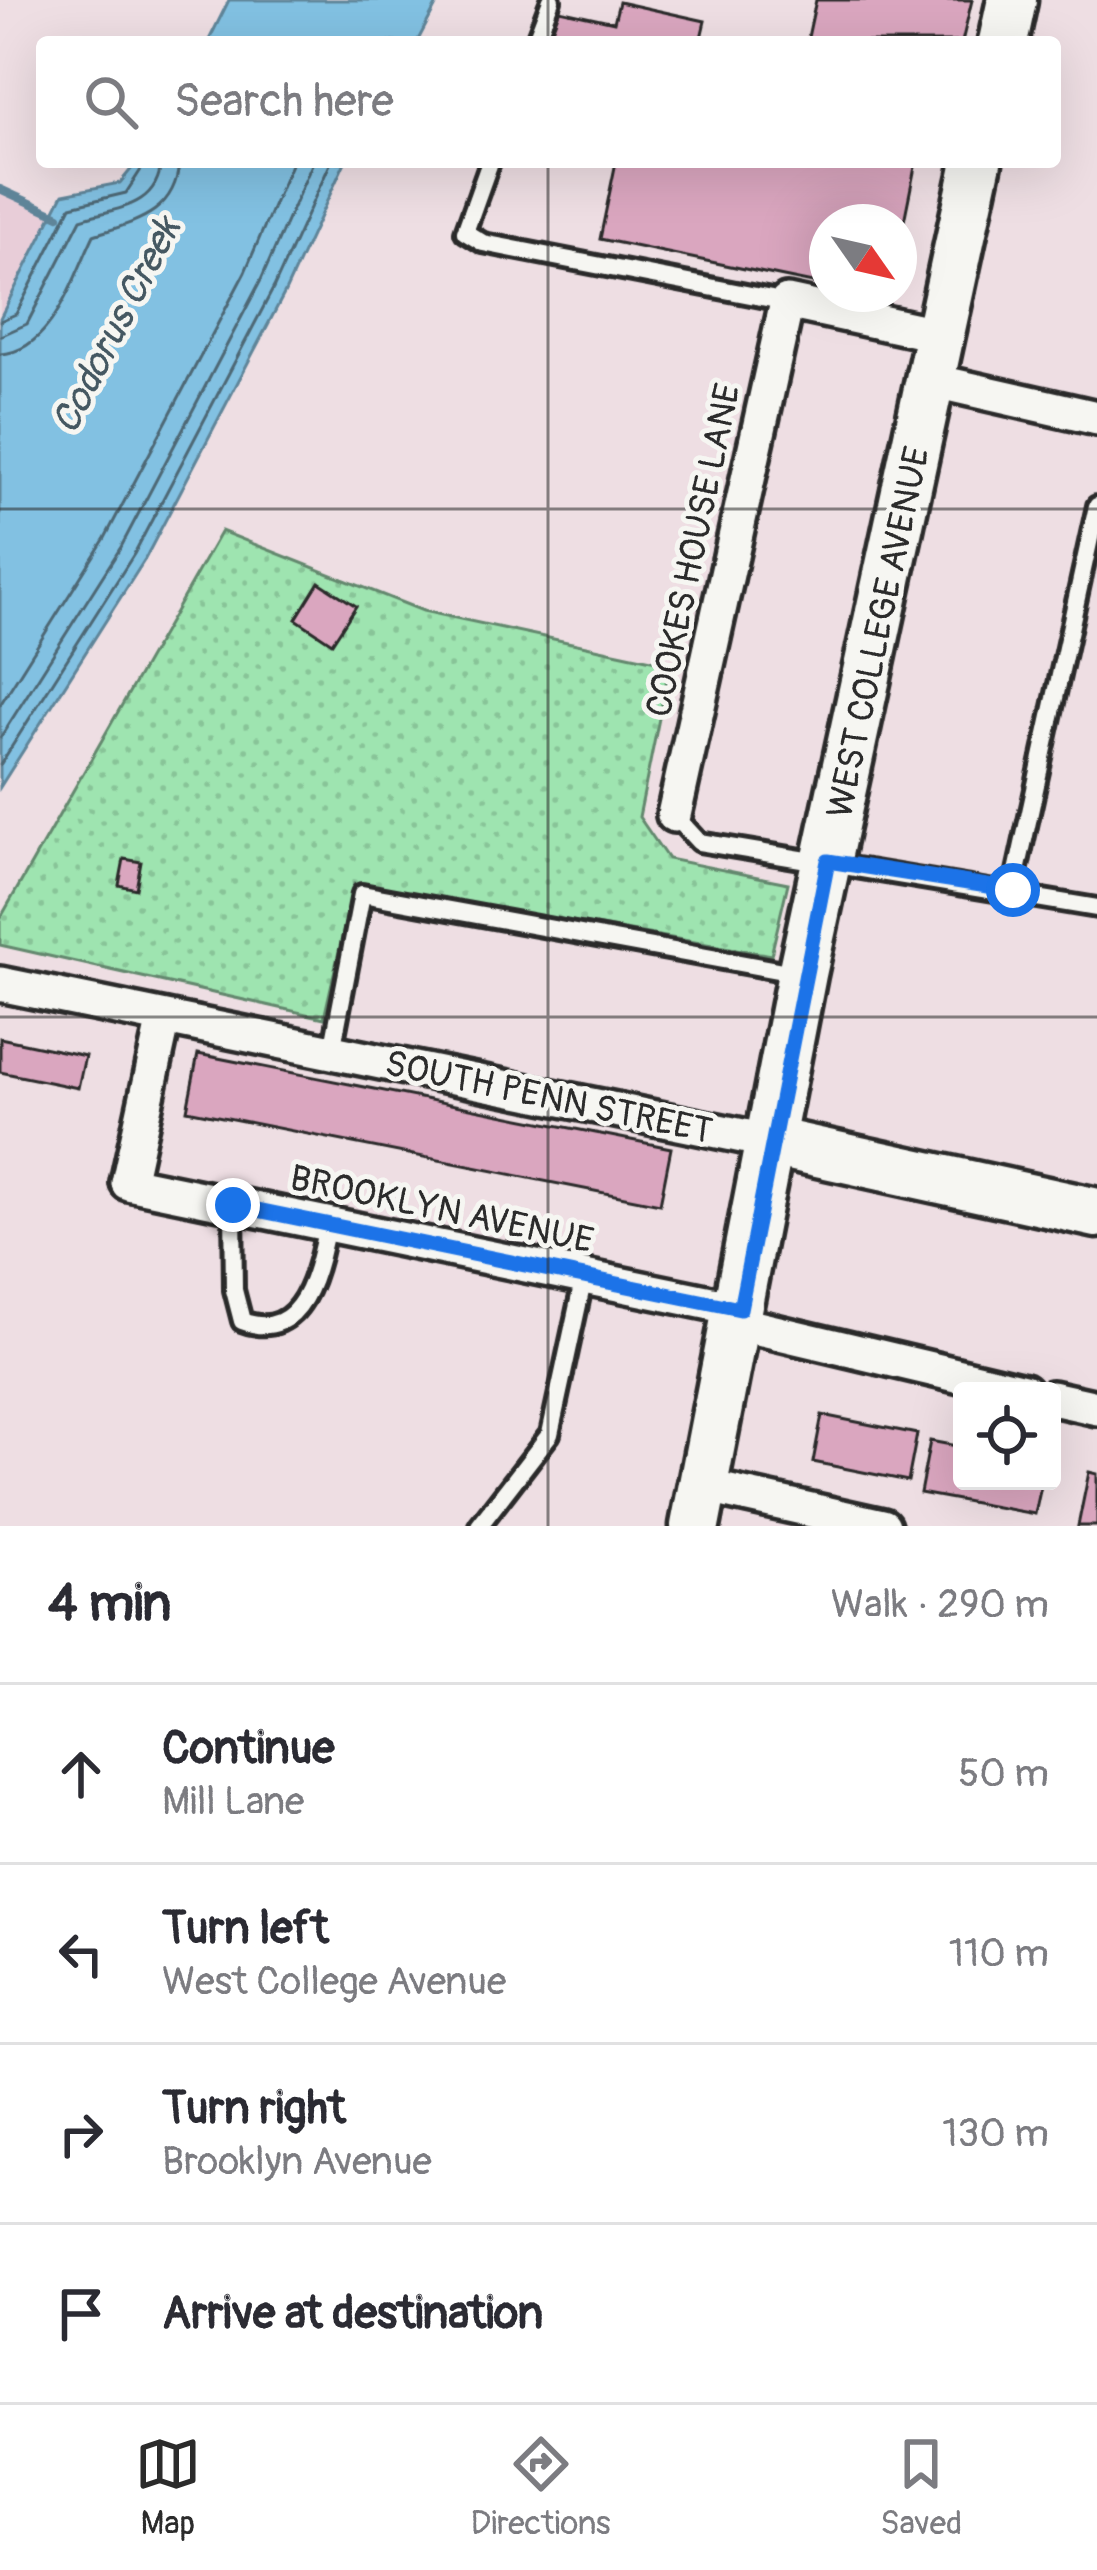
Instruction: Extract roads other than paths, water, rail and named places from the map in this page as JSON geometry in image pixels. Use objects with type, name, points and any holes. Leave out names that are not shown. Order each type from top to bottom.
[{"type":"street","points":[[1004,36],[1012,0]]},
{"type":"street","name":"WEST COLLEGE AVENUE","points":[[699,1506],[802,974],[976,168]]},
{"type":"street","points":[[787,302],[1097,418]]},
{"type":"street","name":"COOKES HOUSE LANE","points":[[674,815],[787,302]]},
{"type":"street","name":"SOUTH PENN STREET","points":[[0,984],[1097,1213]]},
{"type":"street","name":"BROOKLYN AVENUE","points":[[164,1018],[128,1184],[584,1276],[990,1382]]},
{"type":"street","points":[[1061,1400],[1097,1408]]},
{"type":"street","points":[[699,1506],[884,1526]]},
{"type":"lane","points":[[537,36],[551,0]]},
{"type":"lane","points":[[488,168],[465,232],[483,243],[787,302]]},
{"type":"lane","points":[[1013,890],[1097,506]]},
{"type":"lane","points":[[674,815],[699,842],[1013,890],[1097,908]]},
{"type":"lane","points":[[332,1052],[362,894],[802,974]]},
{"type":"lane","points":[[233,1205],[234,1290],[242,1321],[261,1328],[283,1321],[306,1301],[327,1224]]},
{"type":"lane","points":[[479,1526],[550,1434],[584,1276]]},
{"type":"water","points":[[229,0],[439,0],[420,36],[211,36]]},
{"type":"water","name":"Codorus Creek","points":[[132,168],[342,168],[285,292],[145,559],[0,787],[0,318],[63,194],[120,183]]},
{"type":"waterway","points":[[0,189],[59,216]]}]
